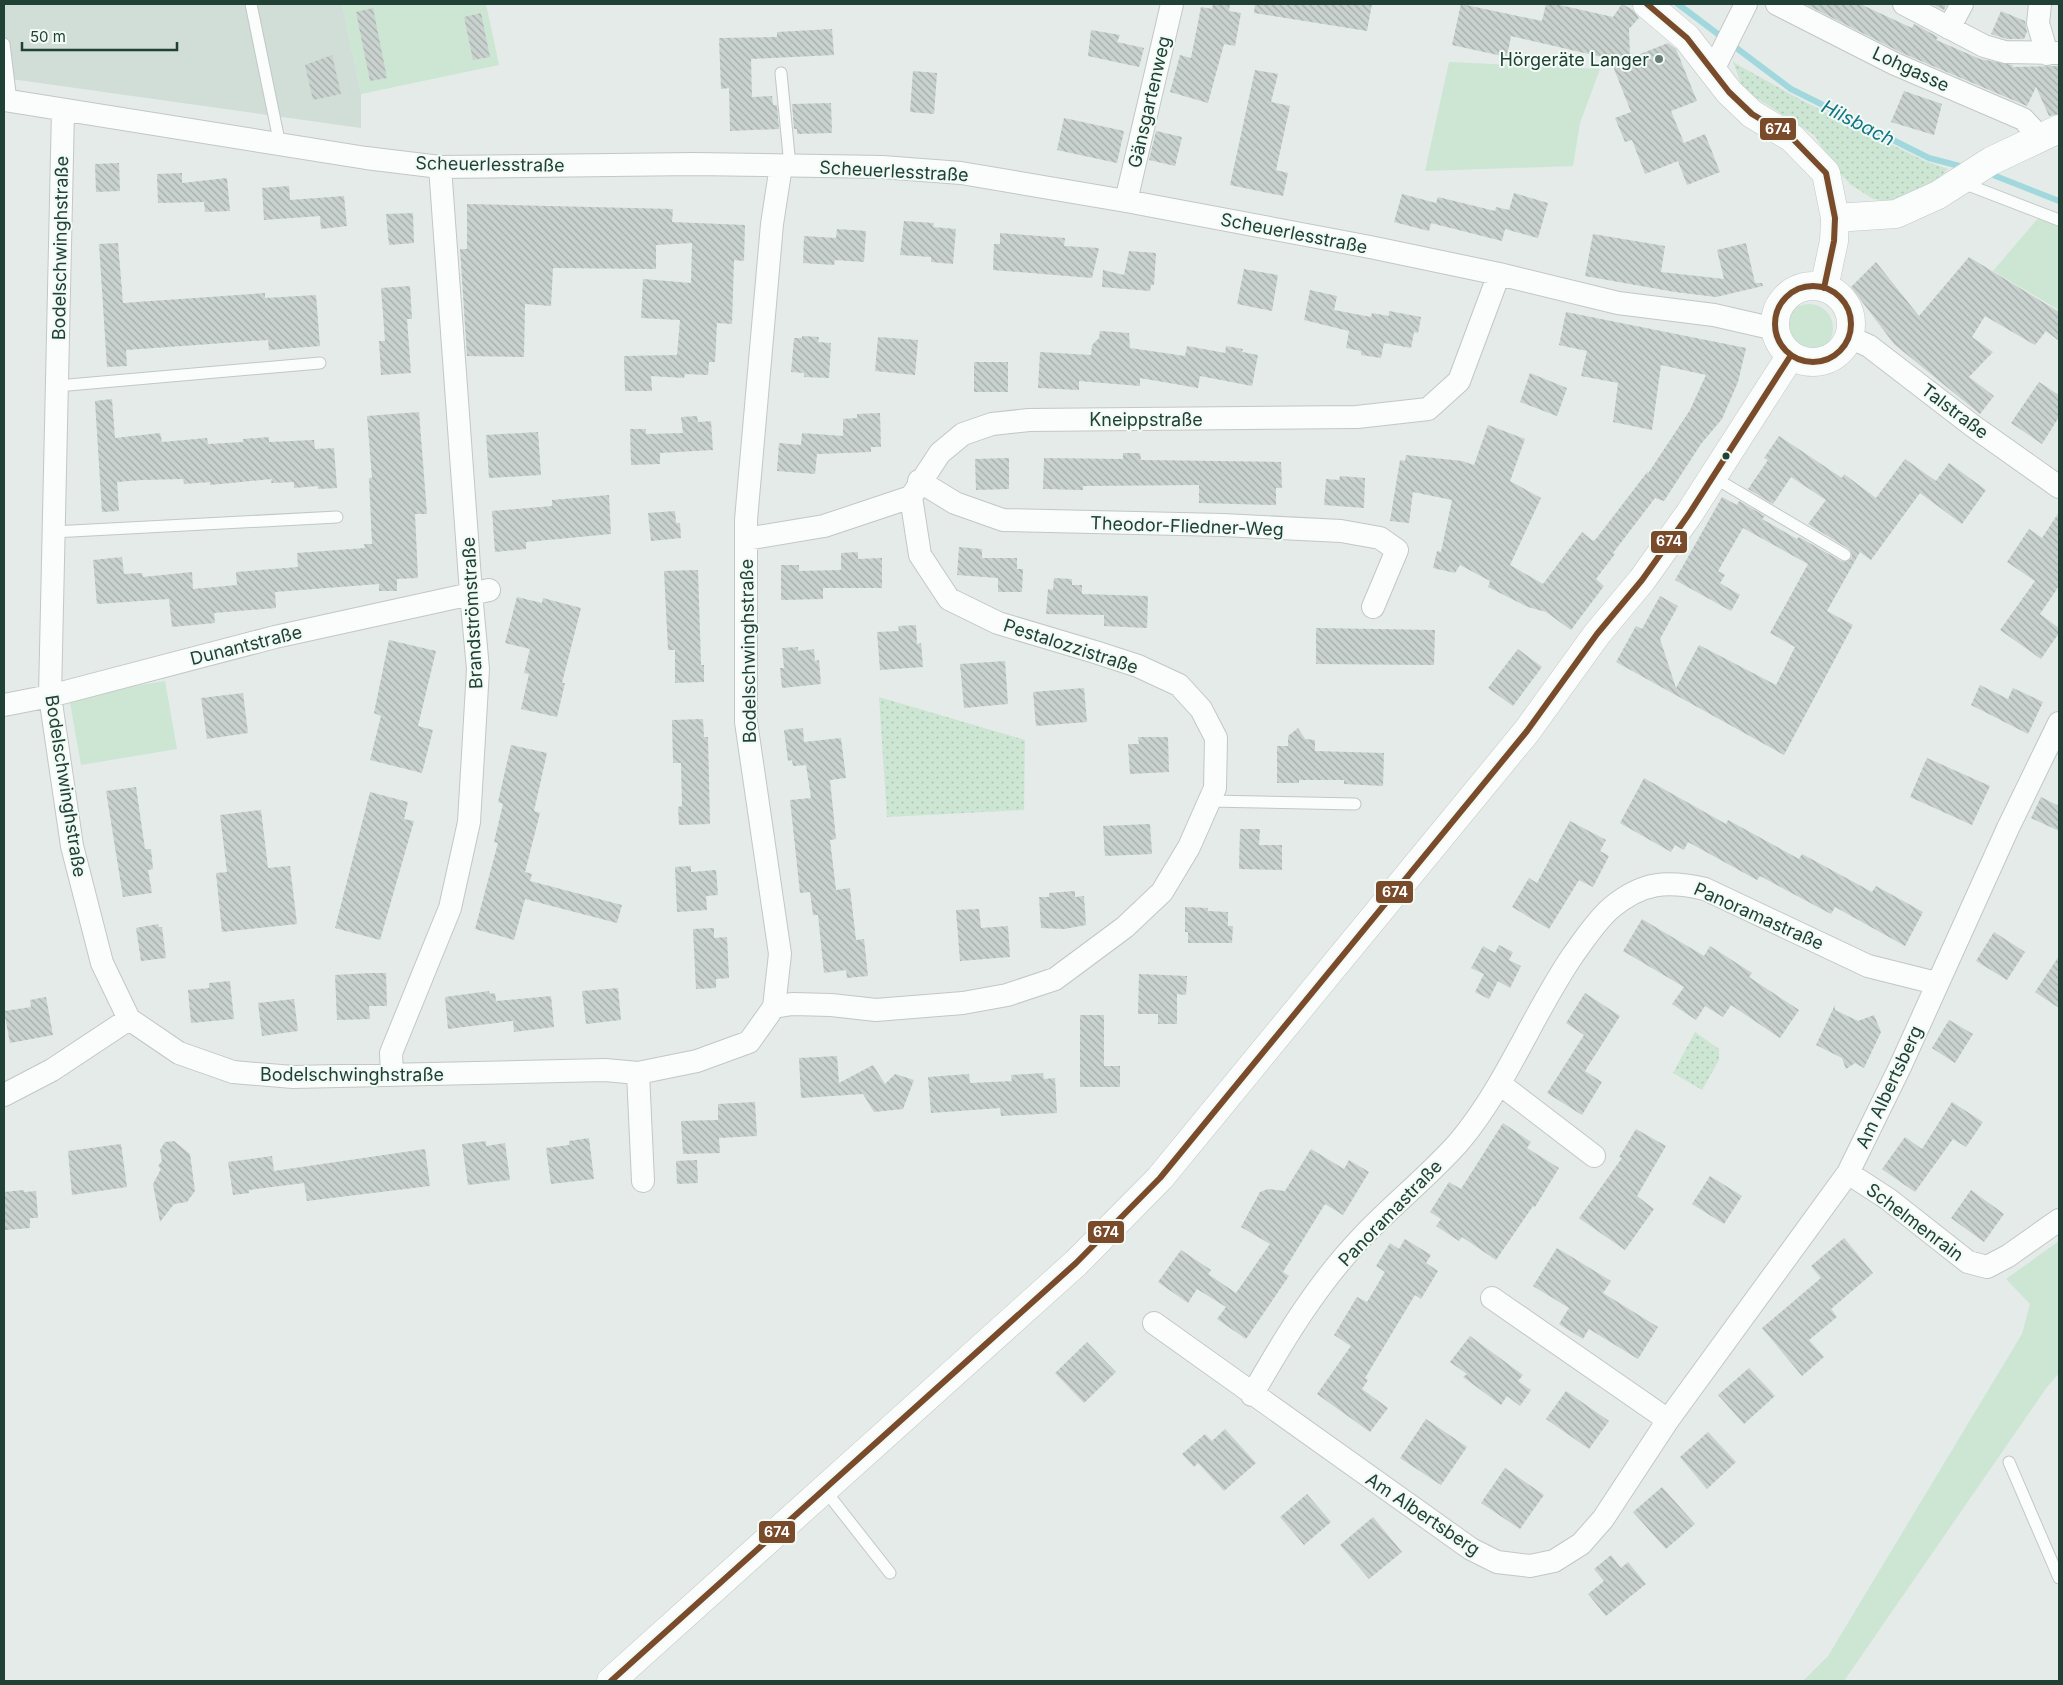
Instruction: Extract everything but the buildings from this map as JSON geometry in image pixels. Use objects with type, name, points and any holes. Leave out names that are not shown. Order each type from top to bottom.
[{"type":"street","name":"Gänsgartenweg","points":[[1126,201],[1172,4]]},
{"type":"street","points":[[1647,4],[1687,38],[1718,59],[1729,92],[1752,114],[1792,138],[1826,173],[1835,218],[1834,240],[1824,288]]},
{"type":"street","points":[[1718,59],[1746,4]]},
{"type":"street","name":"Lohgasse","points":[[1777,4],[1895,64],[2023,119],[2050,134]]},
{"type":"street","points":[[1904,4],[1984,46],[2005,52],[2056,55]]},
{"type":"street","points":[[1949,28],[1962,4]]},
{"type":"street","points":[[2040,4],[2038,23],[2056,55]]},
{"type":"street","name":"Scheuerlesstraße","points":[[8,101],[280,145],[440,167],[694,164],[882,167],[962,173],[1126,201],[1499,274],[1618,303],[1714,315],[1775,329]]},
{"type":"street","name":"Bodelschwinghstraße","points":[[63,110],[50,696],[72,846],[102,963],[129,1020],[180,1053],[233,1072],[293,1077],[605,1070],[638,1073],[697,1061],[749,1042],[774,1006],[780,954],[746,722],[746,520],[772,224],[786,166]]},
{"type":"street","points":[[1835,218],[1896,214],[1938,196],[1959,180],[1992,161],[2050,134]]},
{"type":"street","name":"Brandströmstraße","points":[[392,1075],[391,1053],[450,908],[470,822],[480,592],[440,167]]},
{"type":"street","name":"Kneippstraße","points":[[915,489],[940,453],[963,434],[992,424],[1029,420],[1357,417],[1428,409],[1459,381],[1499,274]]},
{"type":"street","points":[[1814,286],[1824,288],[1834,293],[1848,310],[1851,324],[1849,337],[1837,354],[1818,362],[1802,361],[1791,355],[1782,346],[1775,329],[1777,315],[1782,303],[1788,296],[1799,289],[1814,286]]},
{"type":"street","name":"Talstraße","points":[[1849,337],[1869,346],[1973,426],[2059,487]]},
{"type":"street","points":[[611,1681],[1076,1263],[1160,1178],[1527,730],[1598,634],[1647,573],[1688,514],[1791,355]]},
{"type":"street","points":[[746,539],[824,526],[915,489]]},
{"type":"street","name":"Theodor-Fliedner-Weg","points":[[915,489],[1003,520],[1223,525],[1341,531],[1380,538],[1397,550],[1372,607]]},
{"type":"street","name":"Pestalozzistraße","points":[[774,1006],[821,1005],[876,1010],[964,1003],[1006,995],[1056,979],[1125,927],[1162,892],[1189,847],[1215,788],[1216,738],[1201,709],[1179,685],[1104,655],[998,624],[949,599],[920,555],[915,489]]},
{"type":"street","name":"Dunantstraße","points":[[4,705],[50,696],[275,637],[480,592]]},
{"type":"street","name":"Am Albertsberg","points":[[1154,1323],[1252,1395],[1471,1549],[1497,1562],[1530,1566],[1554,1561],[1581,1544],[1603,1519],[1668,1420],[1848,1173],[1900,1067],[1936,984],[2059,725]]},
{"type":"street","name":"Panoramastraße","points":[[1252,1395],[1306,1306],[1361,1238],[1459,1142],[1500,1084],[1560,973],[1585,938],[1609,910],[1631,894],[1652,885],[1680,884],[1705,889],[1868,966],[1936,984]]},
{"type":"street","points":[[4,1095],[52,1070],[129,1020]]},
{"type":"street","points":[[638,1073],[643,1181]]},
{"type":"street","points":[[1500,1084],[1594,1156]]},
{"type":"street","name":"Schelmenrain","points":[[1848,1173],[1888,1199],[1968,1262],[1987,1267],[2008,1256],[2059,1220]]},
{"type":"street","points":[[1492,1298],[1668,1420]]},
{"type":"lane","points":[[251,4],[280,145]]},
{"type":"lane","points":[[4,44],[8,101]]},
{"type":"lane","points":[[781,72],[786,166]]},
{"type":"lane","points":[[1959,180],[2059,220]]},
{"type":"lane","points":[[57,386],[320,363]]},
{"type":"lane","points":[[1712,476],[1845,555]]},
{"type":"lane","points":[[53,532],[337,517]]},
{"type":"lane","points":[[1209,800],[1355,804]]},
{"type":"lane","points":[[2009,1462],[2059,1578]]},
{"type":"lane","points":[[824,1490],[890,1573]]},
{"type":"shaded area","points":[[4,4],[342,4],[361,94],[361,128],[4,78]]},
{"type":"green space","points":[[342,4],[486,4],[499,65],[361,94]]},
{"type":"green space","points":[[1449,62],[1600,69],[1580,123],[1573,166],[1425,171]]},
{"type":"green space","points":[[1733,62],[1801,100],[1925,161],[1948,169],[1924,192],[1899,202],[1873,199],[1850,184],[1835,167],[1814,135],[1743,89]]},
{"type":"green space","points":[[2040,216],[2059,224],[2059,310],[1993,271]]},
{"type":"green space","points":[[1804,304],[1814,304],[1826,311],[1833,323],[1833,333],[1826,345],[1814,352],[1804,352],[1796,348],[1789,341],[1785,333],[1785,323],[1789,315],[1796,308]]},
{"type":"green space","points":[[165,681],[177,749],[81,765],[69,697]]},
{"type":"green space","points":[[879,697],[1025,740],[1024,810],[887,817]]},
{"type":"green space","points":[[1695,1032],[1719,1049],[1719,1060],[1702,1090],[1673,1073]]},
{"type":"green space","points":[[2059,1241],[2059,1373],[2047,1387],[1844,1681],[1803,1681],[1828,1656],[2022,1334],[2030,1304],[2006,1279]]},
{"type":"waterway","name":"Hilsbach","points":[[1678,4],[1791,89],[1929,158],[1967,168]]},
{"type":"waterway","name":"Hilsbach","points":[[1988,173],[2059,201]]},
{"type":"transit line","name":"674","points":[[1647,4],[1687,38],[1729,92],[1752,114],[1792,138],[1826,173],[1835,218],[1834,241],[1824,288]]},
{"type":"transit line","name":"674","points":[[1813,286],[1827,289],[1840,297],[1848,310],[1851,324],[1848,338],[1840,351],[1827,359],[1813,362],[1799,359],[1786,351],[1778,338],[1775,324],[1778,310],[1786,297],[1799,289],[1813,286]]},
{"type":"transit line","name":"674","points":[[611,1681],[1076,1263],[1160,1178],[1527,731],[1597,634],[1642,580],[1689,514],[1791,355]]},
{"type":"place","name":"Hörgeräte Langer","points":[[1659,59]]}]
